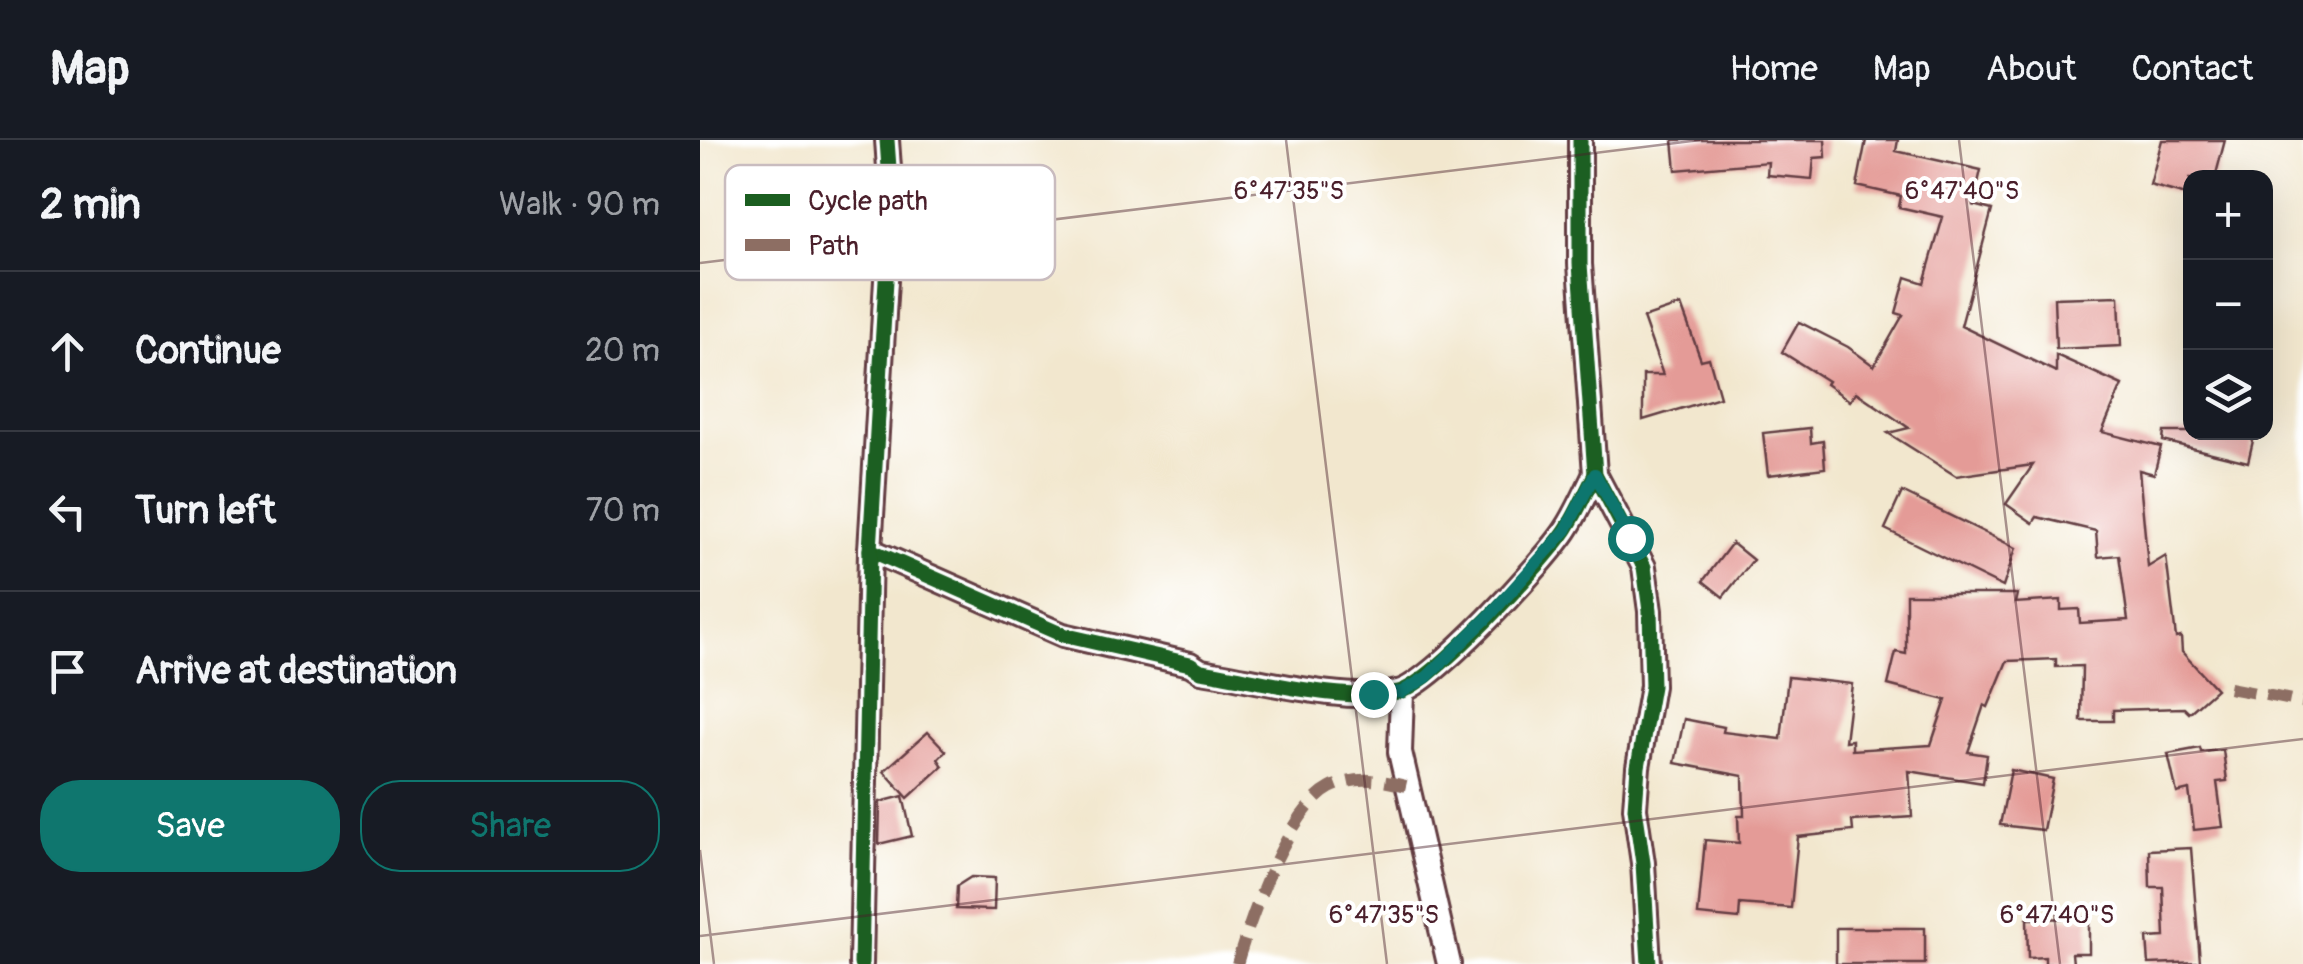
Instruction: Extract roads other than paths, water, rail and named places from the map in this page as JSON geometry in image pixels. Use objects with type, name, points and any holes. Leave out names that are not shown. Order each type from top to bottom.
[{"type":"street","points":[[887,140],[889,165]]},
{"type":"street","points":[[1580,140],[1580,264],[1595,474],[1644,567],[1650,610],[1652,686],[1635,808],[1650,964]]},
{"type":"street","points":[[861,964],[870,550],[886,280]]},
{"type":"street","points":[[870,550],[1063,635],[1216,673],[1335,692],[1402,692],[1427,677],[1540,562],[1566,530],[1595,474]]},
{"type":"street","points":[[1402,692],[1400,752],[1448,964]]}]
